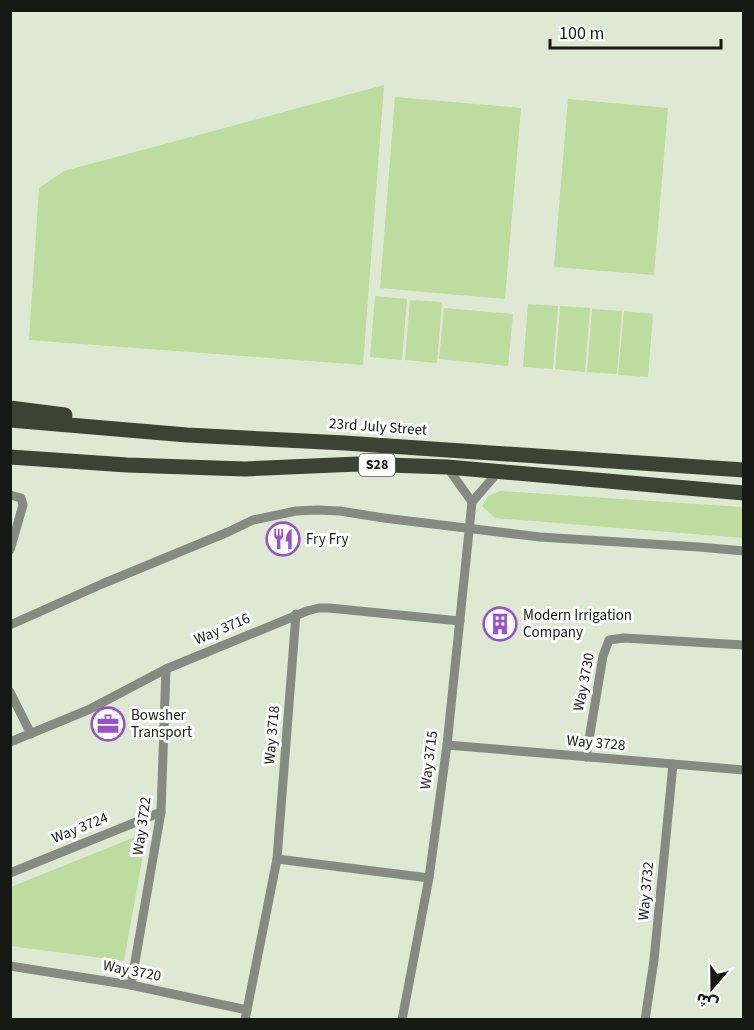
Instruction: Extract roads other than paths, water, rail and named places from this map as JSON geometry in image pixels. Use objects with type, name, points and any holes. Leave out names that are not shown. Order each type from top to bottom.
[{"type":"main road","points":[[10,408],[187,435]]},
{"type":"main road","name":"23rd July Street","points":[[10,420],[187,435],[345,443],[744,470]]},
{"type":"main road","points":[[10,429],[187,435]]},
{"type":"main road","name":"S28","points":[[10,459],[245,469],[358,464],[447,468],[744,493]]},
{"type":"street","points":[[447,468],[472,502],[498,472]]},
{"type":"street","points":[[10,495],[21,498],[22,505],[10,550]]},
{"type":"street","name":"Way 3715","points":[[402,1020],[429,878],[447,745],[472,502]]},
{"type":"street","points":[[10,625],[252,520],[296,511],[340,510],[384,518],[540,537],[744,551]]},
{"type":"street","name":"Way 3716","points":[[10,742],[88,710],[166,669],[296,614],[329,608],[460,621]]},
{"type":"street","name":"Way 3718","points":[[246,1015],[277,859],[296,614]]},
{"type":"street","name":"Way 3730","points":[[586,757],[603,656],[609,640],[624,638],[744,645]]},
{"type":"street","name":"Way 3722","points":[[130,985],[161,812],[166,669]]},
{"type":"street","points":[[10,692],[31,734]]},
{"type":"street","name":"Way 3728","points":[[447,745],[744,770]]},
{"type":"street","name":"Way 3732","points":[[645,1020],[654,960],[673,764]]},
{"type":"street","name":"Way 3724","points":[[10,873],[161,812]]},
{"type":"street","points":[[277,859],[429,878]]},
{"type":"street","name":"Way 3720","points":[[10,966],[130,985],[246,1015]]},
{"type":"place","name":"Fry Fry","points":[[283,539]]},
{"type":"place","name":"Modern Irrigation Company","points":[[500,624]]},
{"type":"place","name":"Bowsher Transport","points":[[108,724]]}]
